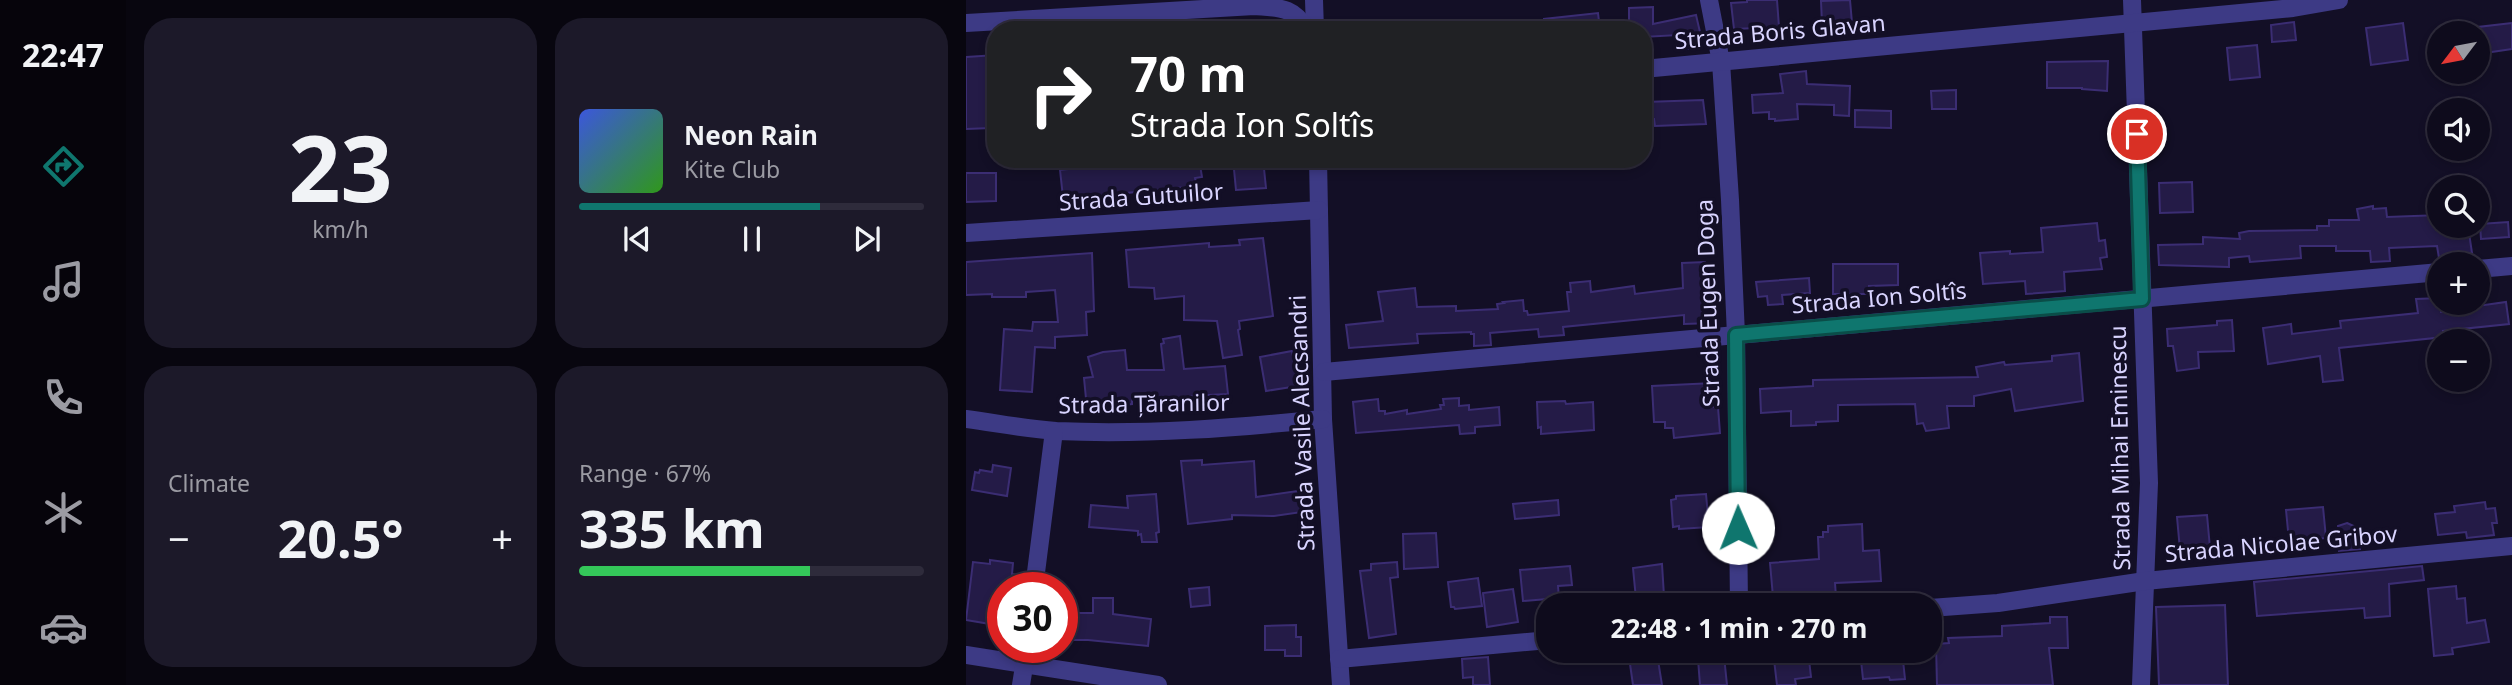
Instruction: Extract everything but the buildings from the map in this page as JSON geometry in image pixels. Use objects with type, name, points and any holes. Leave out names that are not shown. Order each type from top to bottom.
[{"type":"street","points":[[1314,0],[1315,21]]},
{"type":"street","name":"Strada Eugen Doga","points":[[1709,0],[1721,62],[1730,200],[1736,335],[1739,593]]},
{"type":"street","name":"Strada Mihai Eminescu","points":[[2132,0],[2149,483],[2141,685]]},
{"type":"street","name":"Strada Boris Glavan","points":[[1652,68],[2293,8],[2339,0]]},
{"type":"street","points":[[1000,21],[1254,6],[1295,13],[1301,21]]},
{"type":"street","points":[[966,23],[987,22]]},
{"type":"street","name":"Strada Vasile Alecsandri","points":[[1318,168],[1323,419],[1341,685]]},
{"type":"street","name":"Strada Gutuilor","points":[[966,233],[1319,210]]},
{"type":"street","points":[[2490,268],[2512,266]]},
{"type":"street","name":"Strada Ion Soltîs","points":[[1324,372],[2427,273]]},
{"type":"street","name":"Strada Țăranilor","points":[[966,419],[1054,430],[1147,433],[1323,419]]},
{"type":"street","points":[[1036,572],[1054,430]]},
{"type":"street","name":"Strada Nicolae Gribov","points":[[1942,607],[1998,603],[2146,581],[2512,546]]},
{"type":"street","points":[[1339,659],[1536,641]]},
{"type":"street","points":[[966,655],[987,655]]},
{"type":"street","points":[[1021,685],[1025,663]]},
{"type":"street","points":[[1058,663],[1158,685]]},
{"type":"route","points":[[1738,528],[1736,335],[2142,299],[2137,134]]}]
